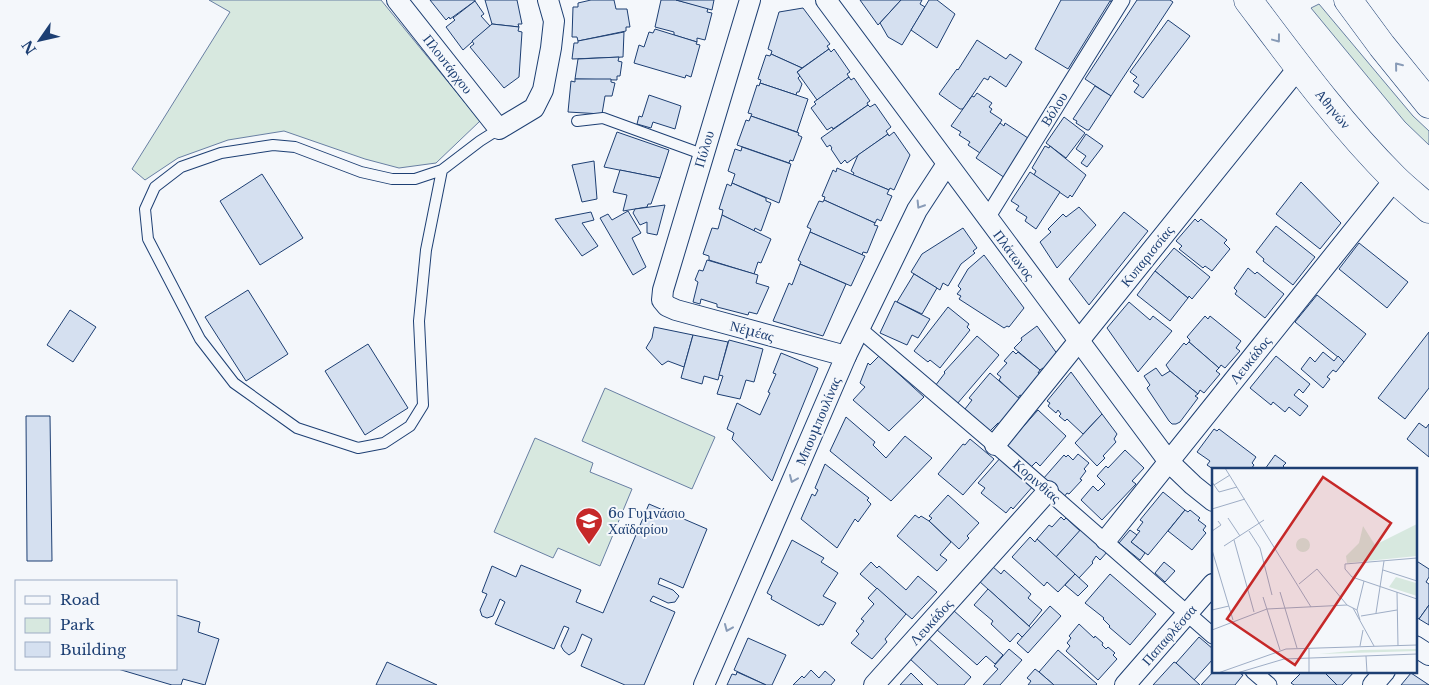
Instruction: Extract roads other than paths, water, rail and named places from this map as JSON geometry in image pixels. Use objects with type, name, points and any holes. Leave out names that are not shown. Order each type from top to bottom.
[{"type":"highway","name":"Αθηνών","points":[[1248,0],[1298,67],[1360,141],[1395,179],[1429,209]]},
{"type":"highway","points":[[1348,0],[1429,104]]},
{"type":"street","name":"Πλουτάρχου","points":[[397,0],[499,128]]},
{"type":"street","points":[[499,128],[534,108],[543,90],[554,21],[548,0]]},
{"type":"street","name":"Πύλου","points":[[662,300],[663,290],[702,154],[750,0]]},
{"type":"street","name":"Πλάτωνος","points":[[826,0],[1169,462],[1212,500]]},
{"type":"street","name":"Βόλου","points":[[987,218],[1122,0]]},
{"type":"street","name":"Κυπαρισσίας","points":[[995,445],[1080,342],[1298,67]]},
{"type":"street","name":"Μπουμπουλίνας","points":[[704,685],[846,356],[917,210],[947,164]]},
{"type":"street","name":"Λευκάδος","points":[[1106,540],[1395,179]]},
{"type":"street","name":"Νέμέας","points":[[662,300],[667,306],[676,310],[846,356]]},
{"type":"street","name":"Κορινθίας","points":[[859,329],[1106,540],[1212,635]]},
{"type":"street","name":"Λευκάδος","points":[[874,685],[1048,491]]},
{"type":"street","name":"Παπαφλέσσα","points":[[1125,685],[1212,585]]},
{"type":"street","points":[[1416,647],[1429,655]]},
{"type":"street","points":[[1254,672],[1269,685]]},
{"type":"street","points":[[1373,685],[1385,672]]},
{"type":"lane","points":[[577,121],[602,118],[702,154]]},
{"type":"lane","points":[[442,170],[426,250],[419,321],[423,405],[410,426],[384,443],[358,448],[297,428],[234,383],[200,339],[148,239],[145,209],[155,187],[181,167],[220,153],[273,145],[295,148],[361,172],[392,179],[415,178],[442,170],[499,128]]},
{"type":"place","name":"6ο Γυμνάσιο Χαϊδαρίου","points":[[589,545]]}]
